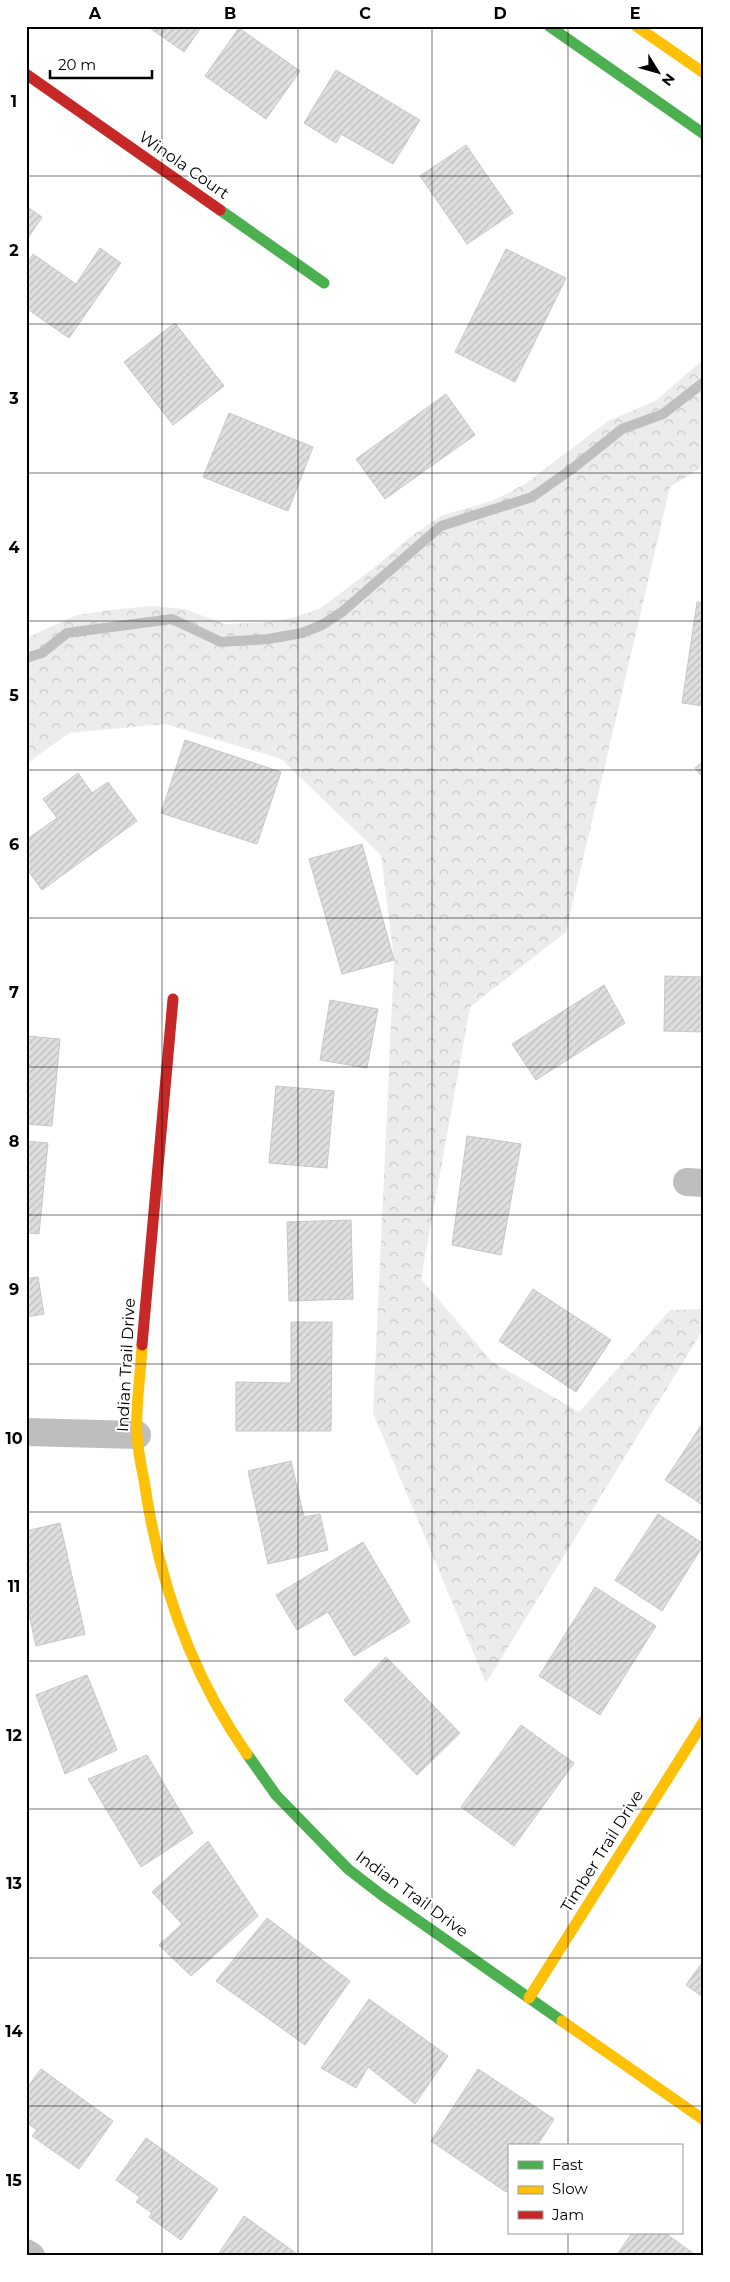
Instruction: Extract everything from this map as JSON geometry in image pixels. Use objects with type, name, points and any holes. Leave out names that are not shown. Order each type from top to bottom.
[{"type":"street","points":[[549,26],[704,134]]},
{"type":"street","points":[[636,26],[704,73]]},
{"type":"street","name":"Winola Court","points":[[26,74],[324,283]]},
{"type":"street","name":"Indian Trail Drive","points":[[173,999],[143,1334],[137,1434],[150,1526],[174,1611],[202,1678],[229,1728],[276,1795],[348,1869],[383,1896],[704,2120]]},
{"type":"street","points":[[26,1432],[137,1434]]},
{"type":"street","name":"Timber Trail Drive","points":[[529,1998],[704,1721]]},
{"type":"street","points":[[26,2253],[31,2256]]},
{"type":"green space","points":[[704,359],[704,466],[670,487],[566,932],[470,1007],[421,1279],[491,1361],[579,1412],[670,1310],[704,1309],[704,1328],[486,1683],[373,1413],[394,960],[381,855],[281,759],[165,724],[69,733],[26,764],[26,638],[77,615],[111,610],[152,606],[184,609],[225,624],[271,622],[296,617],[321,608],[380,563],[410,537],[443,515],[492,501],[525,484],[608,421],[655,401]]},
{"type":"building","points":[[147,26],[202,26],[184,52]]},
{"type":"building","points":[[239,28],[300,71],[266,119],[205,76]]},
{"type":"building","points":[[336,70],[420,120],[393,164],[341,134],[336,143],[304,123]]},
{"type":"building","points":[[466,145],[513,213],[467,244],[420,176]]},
{"type":"building","points":[[26,206],[42,217],[26,241]]},
{"type":"building","points":[[100,248],[121,263],[69,338],[26,308],[26,264],[33,254],[76,284]]},
{"type":"building","points":[[506,249],[566,278],[515,382],[455,352]]},
{"type":"building","points":[[175,323],[224,386],[173,425],[124,362]]},
{"type":"building","points":[[446,394],[475,435],[385,499],[356,459]]},
{"type":"building","points":[[229,413],[313,447],[288,511],[203,477]]},
{"type":"building","points":[[697,602],[704,603],[704,706],[682,703]]},
{"type":"building","points":[[185,740],[281,772],[257,844],[161,813]]},
{"type":"building","points":[[704,761],[704,779],[695,768]]},
{"type":"building","points":[[78,773],[92,793],[108,782],[137,821],[42,890],[26,868],[26,840],[57,818],[43,799]]},
{"type":"building","points":[[362,844],[394,960],[342,974],[309,859]]},
{"type":"building","points":[[665,976],[704,977],[704,1032],[664,1031]]},
{"type":"building","points":[[604,985],[625,1023],[536,1080],[512,1044]]},
{"type":"building","points":[[330,1000],[378,1009],[367,1068],[320,1060]]},
{"type":"building","points":[[26,1036],[60,1039],[52,1126],[26,1124]]},
{"type":"building","points":[[276,1086],[334,1091],[327,1168],[269,1163]]},
{"type":"building","points":[[467,1136],[521,1144],[501,1255],[452,1245]]},
{"type":"building","points":[[26,1141],[48,1143],[39,1234],[26,1233]]},
{"type":"building","points":[[351,1220],[353,1299],[289,1301],[287,1222]]},
{"type":"building","points":[[38,1277],[44,1314],[26,1317],[26,1279]]},
{"type":"building","points":[[533,1289],[611,1340],[576,1392],[499,1341]]},
{"type":"building","points":[[291,1322],[332,1322],[331,1431],[236,1431],[236,1382],[291,1383]]},
{"type":"building","points":[[704,1421],[704,1506],[665,1480]]},
{"type":"building","points":[[291,1461],[304,1517],[320,1514],[328,1550],[268,1564],[248,1471]]},
{"type":"building","points":[[658,1514],[704,1544],[662,1611],[615,1580]]},
{"type":"building","points":[[60,1523],[85,1634],[36,1646],[26,1601],[26,1531]]},
{"type":"building","points":[[363,1542],[410,1622],[354,1656],[328,1612],[297,1630],[276,1595]]},
{"type":"building","points":[[595,1587],[656,1626],[600,1715],[539,1676]]},
{"type":"building","points":[[386,1657],[460,1733],[417,1775],[344,1700]]},
{"type":"building","points":[[87,1675],[117,1750],[65,1774],[36,1695]]},
{"type":"building","points":[[521,1725],[574,1763],[514,1846],[461,1807]]},
{"type":"building","points":[[147,1755],[193,1833],[141,1867],[88,1779]]},
{"type":"building","points":[[208,1841],[258,1916],[191,1976],[159,1945],[182,1924],[152,1892]]},
{"type":"building","points":[[267,1918],[350,1981],[305,2045],[216,1981]]},
{"type":"building","points":[[704,1960],[704,1998],[686,1985]]},
{"type":"building","points":[[369,1999],[448,2056],[415,2104],[368,2067],[356,2088],[321,2068]]},
{"type":"building","points":[[41,2069],[113,2121],[79,2169],[32,2136],[37,2130],[26,2122],[26,2089]]},
{"type":"building","points":[[478,2069],[554,2119],[538,2144],[508,2144],[508,2189],[506,2192],[431,2141]]},
{"type":"building","points":[[146,2138],[218,2189],[181,2240],[149,2217],[152,2213],[136,2202],[140,2197],[116,2180]]},
{"type":"building","points":[[244,2216],[300,2256],[217,2256]]},
{"type":"building","points":[[631,2234],[666,2234],[697,2256],[616,2256]]},
{"type":"waterway","points":[[26,658],[42,653],[67,633],[172,619],[221,642],[268,639],[302,633],[322,625],[342,612],[441,526],[532,497],[572,469],[622,429],[663,414],[704,382]]},
{"type":"traffic: fast","points":[[549,26],[704,134]]},
{"type":"traffic: fast","points":[[220,210],[324,283]]},
{"type":"traffic: fast","points":[[247,1754],[276,1795],[348,1869],[383,1896],[562,2021]]},
{"type":"traffic: slow","points":[[636,26],[704,73]]},
{"type":"traffic: slow","points":[[142,1345],[137,1435],[150,1517],[158,1553],[179,1623],[193,1658],[209,1691],[247,1754]]},
{"type":"traffic: slow","points":[[529,1998],[704,1721]]},
{"type":"traffic: slow","points":[[562,2021],[704,2120]]},
{"type":"traffic: jam","points":[[26,74],[220,210]]},
{"type":"traffic: jam","points":[[142,1345],[173,999]]}]
